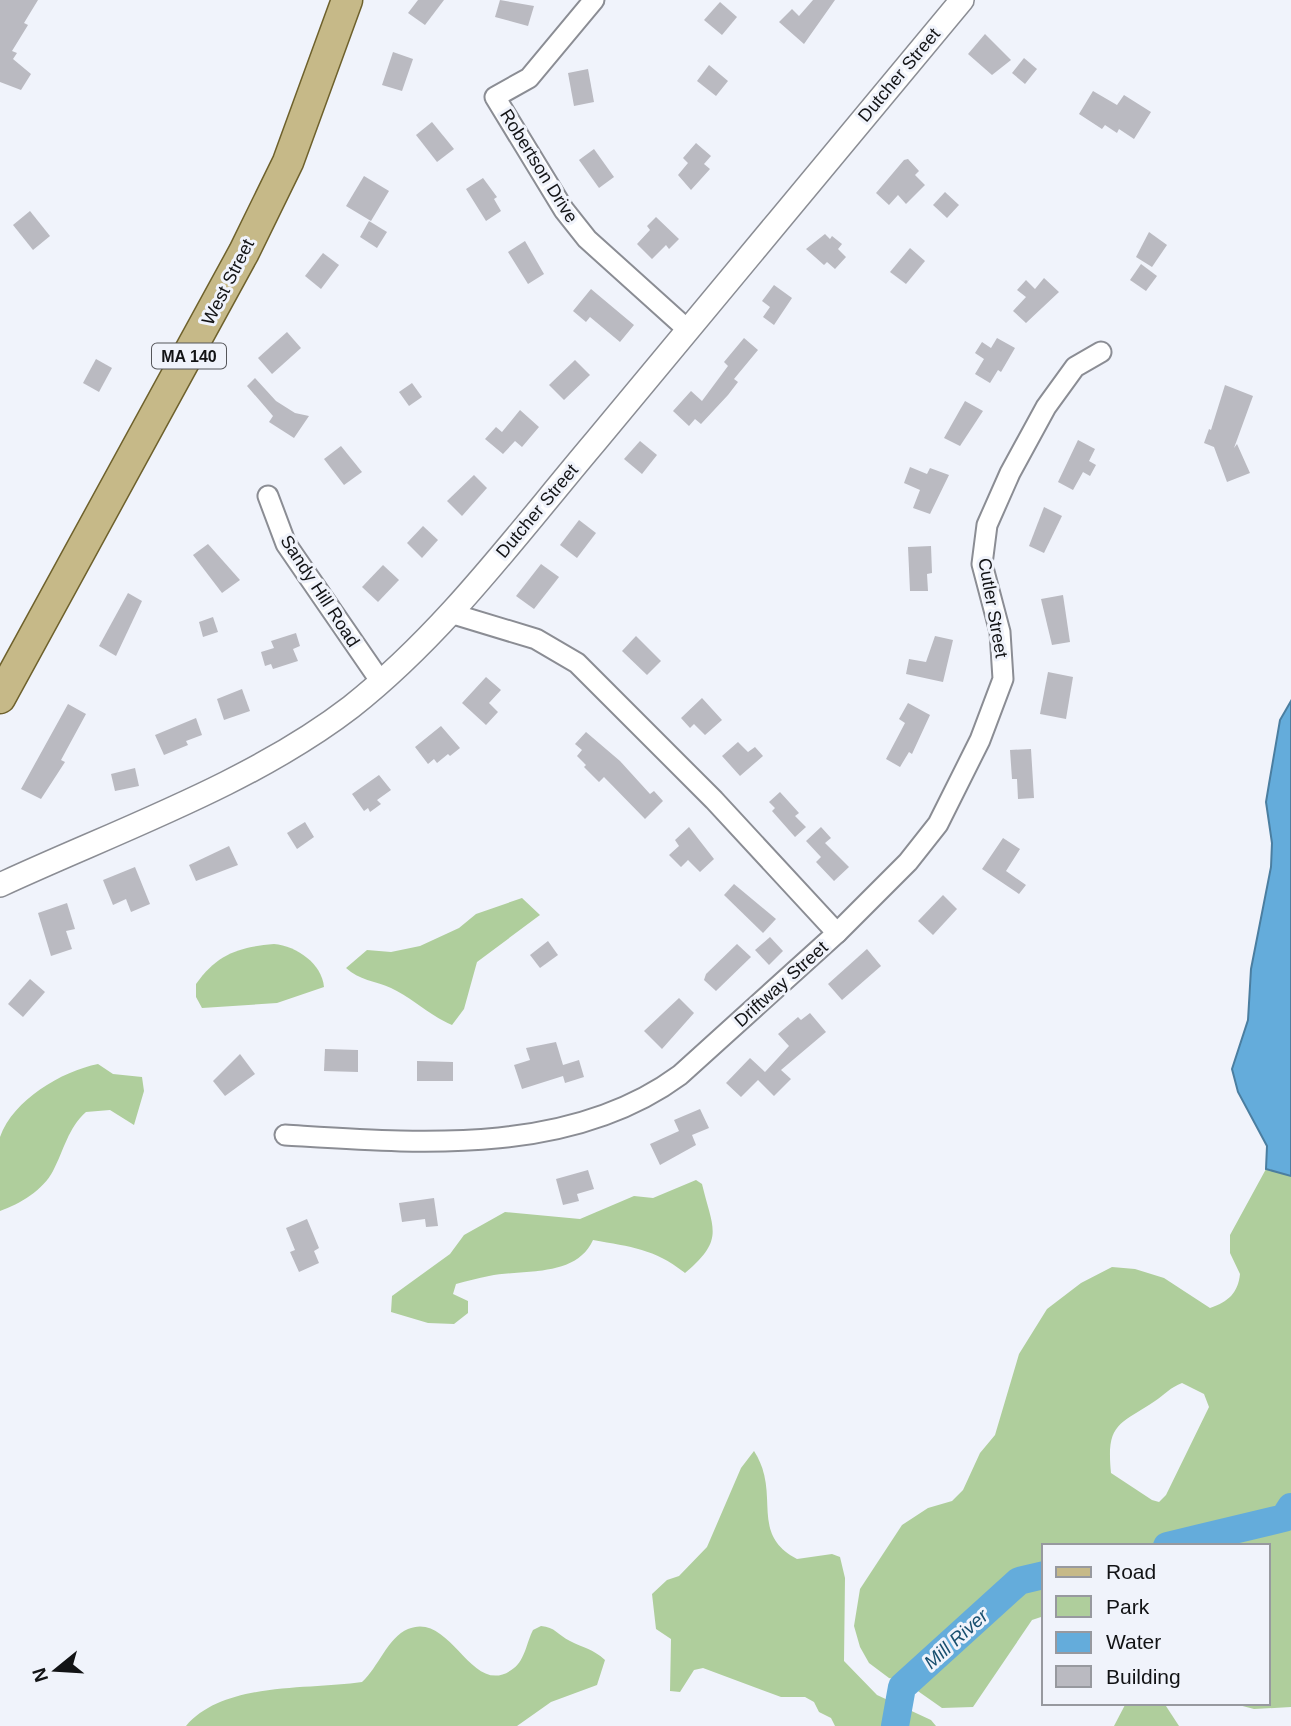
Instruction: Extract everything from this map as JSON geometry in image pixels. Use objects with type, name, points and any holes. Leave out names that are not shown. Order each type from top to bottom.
[{"type":"main road","name":"West Street","points":[[0,698],[250,241],[288,162],[347,0]]},
{"type":"street","name":"Robertson Drive","points":[[594,0],[529,78],[495,97],[564,211],[587,239],[688,330]]},
{"type":"street","name":"Dutcher Street","points":[[0,885],[249,770],[348,709],[381,682],[450,613],[962,0]]},
{"type":"street","name":"Cutler Street","points":[[837,933],[908,862],[938,824],[976,749],[1003,679],[1000,632],[982,564],[987,525],[1010,473],[1046,407],[1075,367],[1101,352]]},
{"type":"street","name":"Sandy Hill Road","points":[[268,496],[286,544],[381,682]]},
{"type":"street","name":"Driftway Street","points":[[285,1135],[354,1141],[474,1138],[520,1134],[612,1115],[656,1093],[680,1075],[837,933],[714,800],[578,663],[536,639],[450,613]]},
{"type":"green space","points":[[522,898],[540,915],[477,962],[464,1009],[452,1025],[399,992],[362,978],[346,968],[367,950],[391,952],[420,946],[459,928],[476,914]]},
{"type":"green space","points":[[274,944],[291,948],[307,958],[319,971],[324,987],[277,1003],[202,1008],[196,997],[196,984],[212,966],[239,950]]},
{"type":"green space","points":[[98,1064],[113,1074],[142,1077],[144,1091],[134,1125],[110,1110],[86,1112],[71,1132],[49,1178],[23,1200],[0,1211],[0,1137],[6,1124],[27,1099],[40,1089],[69,1073]]},
{"type":"green space","points":[[1266,1169],[1291,1176],[1291,1707],[1254,1709],[1239,1705],[1270,1705],[1270,1544],[1042,1544],[1042,1617],[1032,1620],[973,1707],[942,1708],[905,1682],[889,1678],[869,1663],[860,1647],[854,1626],[860,1589],[902,1525],[928,1508],[952,1501],[963,1490],[980,1453],[995,1435],[1019,1354],[1047,1309],[1081,1283],[1112,1267],[1135,1269],[1164,1278],[1210,1308],[1227,1300],[1239,1281],[1240,1274],[1230,1253],[1230,1235]],"holes":[[[1182,1383],[1204,1394],[1209,1407],[1166,1495],[1159,1502],[1111,1473],[1111,1444],[1118,1427],[1171,1389]]]},
{"type":"green space","points":[[696,1180],[702,1184],[713,1233],[706,1251],[685,1273],[653,1254],[593,1240],[585,1252],[562,1266],[489,1276],[456,1284],[453,1294],[468,1301],[468,1313],[454,1324],[428,1323],[391,1312],[392,1296],[450,1254],[464,1235],[505,1212],[580,1219],[634,1196],[653,1198]]},
{"type":"green space","points":[[754,1451],[766,1482],[769,1525],[782,1549],[797,1559],[832,1554],[840,1557],[845,1578],[844,1661],[877,1695],[931,1720],[936,1726],[835,1726],[831,1718],[819,1712],[814,1702],[805,1697],[781,1697],[703,1668],[694,1670],[680,1692],[670,1691],[671,1639],[656,1629],[652,1594],[667,1580],[679,1576],[707,1547],[741,1468]]},
{"type":"green space","points":[[541,1626],[605,1660],[597,1685],[551,1702],[517,1726],[186,1726],[202,1712],[222,1701],[245,1694],[362,1682],[395,1639],[408,1629],[423,1627],[437,1632],[474,1666],[486,1674],[499,1675],[518,1665],[533,1630]]},
{"type":"green space","points":[[1125,1705],[1165,1705],[1179,1726],[1114,1726]]},
{"type":"water","points":[[1291,701],[1291,1176],[1266,1169],[1267,1146],[1238,1092],[1232,1069],[1248,1020],[1251,969],[1271,867],[1272,843],[1266,802],[1280,720]]},
{"type":"building","points":[[0,0],[38,0],[24,23],[28,25],[12,51],[17,53],[13,59],[31,74],[21,90],[0,82]]},
{"type":"building","points":[[418,0],[444,0],[425,25],[408,13]]},
{"type":"building","points":[[500,0],[534,6],[528,26],[495,17]]},
{"type":"building","points":[[813,0],[835,0],[804,44],[779,22],[792,9],[799,16]]},
{"type":"building","points":[[720,2],[737,17],[722,35],[704,20]]},
{"type":"building","points":[[985,34],[1011,60],[992,75],[968,54]]},
{"type":"building","points":[[393,52],[413,59],[402,91],[382,85]]},
{"type":"building","points":[[1024,58],[1037,69],[1025,84],[1012,73]]},
{"type":"building","points":[[709,65],[728,81],[716,96],[697,81]]},
{"type":"building","points":[[588,69],[594,102],[574,106],[568,73]]},
{"type":"building","points":[[1093,91],[1117,105],[1124,95],[1151,112],[1134,139],[1119,129],[1117,133],[1105,125],[1102,129],[1079,114]]},
{"type":"building","points":[[432,122],[454,149],[437,162],[416,135]]},
{"type":"building","points":[[696,143],[711,156],[704,164],[710,169],[691,190],[678,175],[688,163],[683,158]]},
{"type":"building","points":[[594,149],[614,177],[599,188],[579,160]]},
{"type":"building","points":[[908,159],[919,171],[915,175],[925,185],[906,204],[898,195],[889,205],[876,193],[904,160]]},
{"type":"building","points":[[364,176],[389,191],[371,221],[346,206]]},
{"type":"building","points":[[483,178],[497,197],[494,199],[501,211],[486,221],[466,189]]},
{"type":"building","points":[[945,192],[959,205],[947,218],[933,205]]},
{"type":"building","points":[[30,211],[50,236],[33,250],[13,225]]},
{"type":"building","points":[[656,217],[679,239],[669,249],[666,245],[652,259],[637,244],[650,230],[647,226]]},
{"type":"building","points":[[369,221],[387,232],[377,248],[360,237]]},
{"type":"building","points":[[1149,232],[1167,245],[1152,267],[1136,257]]},
{"type":"building","points":[[825,234],[842,244],[838,249],[846,257],[835,269],[827,262],[824,265],[806,249]]},
{"type":"building","points":[[525,241],[544,274],[528,284],[508,252]]},
{"type":"building","points":[[910,248],[925,261],[906,284],[890,272]]},
{"type":"building","points":[[323,253],[339,265],[321,289],[305,276]]},
{"type":"building","points":[[1141,264],[1157,276],[1146,291],[1130,280]]},
{"type":"building","points":[[1044,278],[1059,292],[1026,323],[1013,311],[1026,297],[1017,290],[1026,280],[1035,289]]},
{"type":"building","points":[[774,285],[792,298],[774,325],[763,317],[770,307],[762,301]]},
{"type":"building","points":[[591,289],[634,325],[620,342],[590,317],[586,322],[573,311]]},
{"type":"building","points":[[287,332],[301,348],[272,374],[258,358]]},
{"type":"building","points":[[744,338],[758,350],[734,379],[738,382],[701,424],[695,419],[689,426],[673,411],[691,391],[702,401],[728,366],[724,362]]},
{"type":"building","points":[[997,338],[1015,348],[1001,372],[998,370],[990,383],[975,374],[984,359],[975,353],[982,342],[991,348]]},
{"type":"building","points":[[96,359],[112,368],[99,392],[83,383]]},
{"type":"building","points":[[575,360],[590,375],[564,400],[549,385]]},
{"type":"building","points":[[255,378],[276,401],[295,413],[309,416],[294,438],[269,422],[273,416],[247,386]]},
{"type":"building","points":[[412,383],[422,397],[409,406],[399,392]]},
{"type":"building","points":[[1225,385],[1253,396],[1234,448],[1237,444],[1250,473],[1227,482],[1214,447],[1204,443],[1209,429],[1211,430]]},
{"type":"building","points":[[965,401],[983,411],[960,446],[944,438]]},
{"type":"building","points":[[520,410],[539,427],[522,447],[515,441],[503,454],[485,439],[496,427],[502,432]]},
{"type":"building","points":[[1078,440],[1095,449],[1089,461],[1096,465],[1090,476],[1083,472],[1073,490],[1058,482]]},
{"type":"building","points":[[640,441],[657,455],[642,474],[624,459]]},
{"type":"building","points":[[341,446],[362,472],[344,485],[324,459]]},
{"type":"building","points":[[910,467],[927,474],[930,468],[949,475],[930,514],[913,508],[920,490],[904,483]]},
{"type":"building","points":[[474,475],[487,488],[462,516],[447,501]]},
{"type":"building","points":[[1044,507],[1062,516],[1044,553],[1029,546]]},
{"type":"building","points":[[579,520],[596,533],[577,558],[560,545]]},
{"type":"building","points":[[423,526],[438,540],[422,558],[407,543]]},
{"type":"building","points":[[208,544],[240,580],[222,593],[193,555]]},
{"type":"building","points":[[931,546],[932,573],[927,574],[928,591],[910,591],[908,547]]},
{"type":"building","points":[[541,564],[559,577],[534,609],[516,596]]},
{"type":"building","points":[[383,565],[399,580],[378,602],[362,587]]},
{"type":"building","points":[[128,593],[142,601],[116,656],[99,646]]},
{"type":"building","points":[[1063,595],[1070,642],[1052,645],[1041,599]]},
{"type":"building","points":[[213,617],[218,632],[203,637],[199,622]]},
{"type":"building","points":[[296,633],[300,646],[293,649],[298,661],[273,669],[271,664],[265,666],[261,652],[274,648],[271,641]]},
{"type":"building","points":[[636,636],[661,661],[647,675],[622,651]]},
{"type":"building","points":[[935,636],[953,640],[943,682],[906,674],[909,659],[926,662]]},
{"type":"building","points":[[1048,672],[1073,677],[1066,719],[1040,714]]},
{"type":"building","points":[[486,677],[501,690],[489,703],[498,712],[486,725],[462,703]]},
{"type":"building","points":[[242,689],[250,711],[224,720],[217,699]]},
{"type":"building","points":[[702,698],[722,720],[705,735],[694,724],[690,728],[681,718]]},
{"type":"building","points":[[908,703],[930,715],[912,754],[909,752],[900,767],[886,759],[905,723],[899,719]]},
{"type":"building","points":[[68,704],[86,714],[61,760],[65,762],[41,799],[21,789]]},
{"type":"building","points":[[196,718],[202,735],[186,741],[188,745],[164,755],[155,735]]},
{"type":"building","points":[[441,726],[460,748],[437,763],[434,759],[428,764],[415,747]]},
{"type":"building","points":[[586,732],[620,761],[650,794],[654,791],[663,801],[645,819],[604,777],[599,782],[584,767],[586,765],[577,756],[582,750],[575,744]]},
{"type":"building","points":[[738,742],[748,752],[755,747],[763,756],[740,776],[722,756]]},
{"type":"building","points":[[1031,749],[1034,798],[1018,799],[1017,779],[1012,779],[1010,750]]},
{"type":"building","points":[[135,768],[139,786],[115,791],[111,774]]},
{"type":"building","points":[[379,775],[391,790],[377,800],[381,804],[370,812],[368,808],[364,811],[352,794]]},
{"type":"building","points":[[780,792],[799,813],[795,816],[806,827],[795,837],[772,811],[775,808],[769,802]]},
{"type":"building","points":[[305,822],[314,837],[297,849],[287,833]]},
{"type":"building","points":[[689,827],[714,859],[700,872],[688,860],[681,867],[669,855],[679,846],[675,840]]},
{"type":"building","points":[[821,827],[831,838],[825,843],[849,867],[834,881],[816,862],[821,857],[806,841]]},
{"type":"building","points":[[1003,838],[1020,849],[1006,871],[1026,885],[1019,894],[982,869]]},
{"type":"building","points":[[229,846],[238,865],[196,881],[189,865]]},
{"type":"building","points":[[135,867],[150,904],[131,912],[126,899],[113,905],[103,880]]},
{"type":"building","points":[[734,884],[776,919],[763,933],[724,895]]},
{"type":"building","points":[[943,895],[957,909],[933,935],[918,921]]},
{"type":"building","points":[[67,903],[75,929],[66,931],[72,949],[51,956],[38,913]]},
{"type":"building","points":[[770,937],[783,951],[769,965],[755,950]]},
{"type":"building","points":[[548,941],[558,955],[540,968],[530,955]]},
{"type":"building","points":[[737,944],[751,957],[716,991],[704,980],[706,974]]},
{"type":"building","points":[[867,949],[881,966],[842,1000],[828,984]]},
{"type":"building","points":[[30,979],[45,992],[23,1017],[8,1004]]},
{"type":"building","points":[[679,998],[694,1013],[662,1049],[644,1031]]},
{"type":"building","points":[[810,1013],[826,1032],[781,1070],[791,1079],[774,1096],[758,1080],[741,1097],[726,1083],[750,1058],[765,1072],[789,1046],[778,1034],[798,1017],[801,1020]]},
{"type":"building","points":[[556,1042],[563,1065],[579,1060],[584,1077],[565,1083],[563,1076],[522,1089],[514,1065],[530,1060],[526,1048]]},
{"type":"building","points":[[325,1049],[358,1050],[358,1072],[324,1071]]},
{"type":"building","points":[[240,1054],[255,1074],[225,1096],[213,1081]]},
{"type":"building","points":[[417,1061],[453,1062],[453,1081],[417,1081]]},
{"type":"building","points":[[700,1109],[709,1128],[692,1135],[696,1145],[660,1165],[650,1144],[679,1131],[674,1120]]},
{"type":"building","points":[[588,1170],[594,1189],[577,1194],[579,1201],[563,1205],[556,1179]]},
{"type":"building","points":[[434,1198],[438,1226],[426,1227],[425,1219],[402,1222],[399,1203]]},
{"type":"building","points":[[307,1219],[319,1248],[314,1251],[319,1263],[299,1272],[290,1252],[295,1250],[286,1228]]},
{"type":"waterway","name":"Mill River","points":[[1175,1544],[1284,1518],[1291,1507]]},
{"type":"waterway","name":"Mill River","points":[[895,1726],[902,1687],[1019,1581],[1042,1575]]}]
